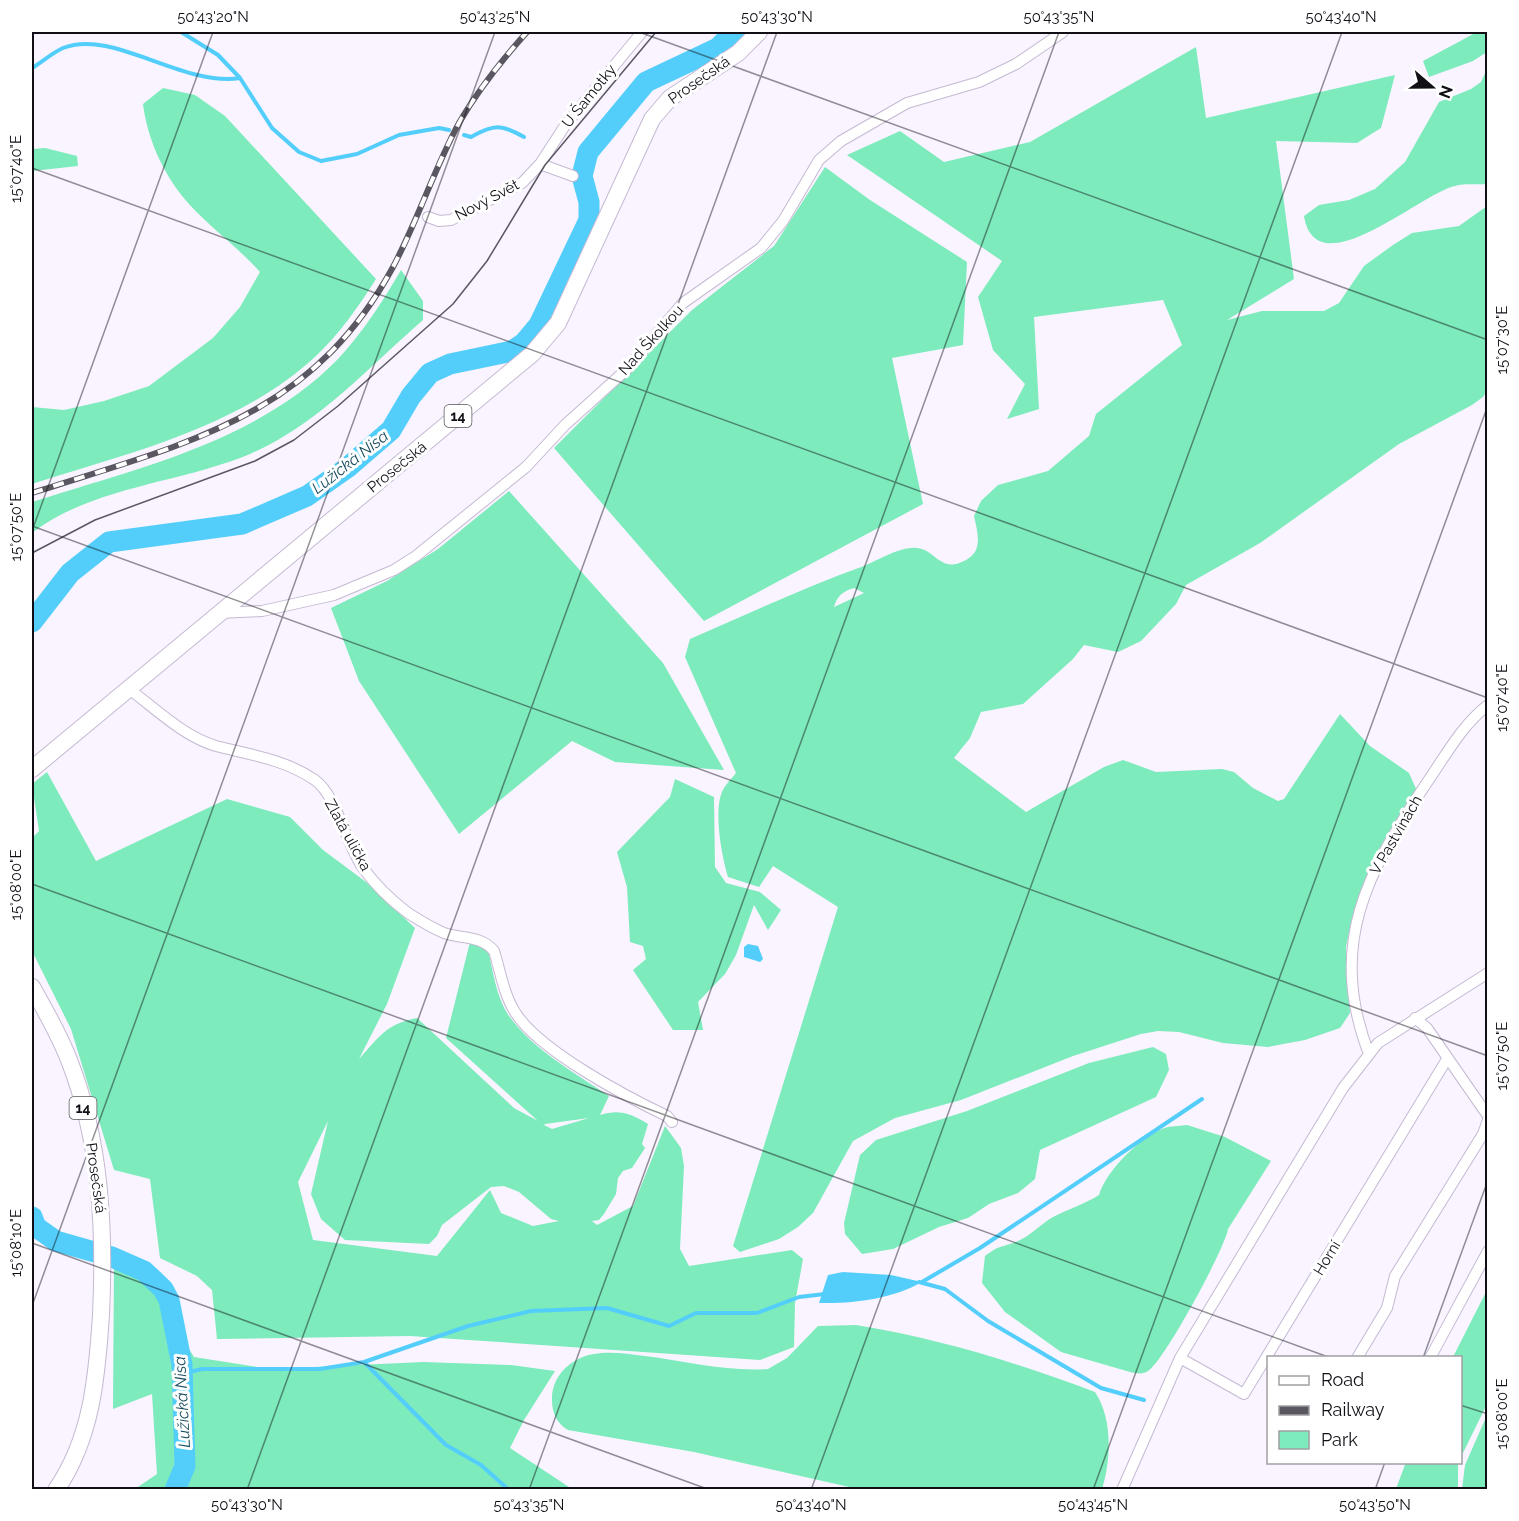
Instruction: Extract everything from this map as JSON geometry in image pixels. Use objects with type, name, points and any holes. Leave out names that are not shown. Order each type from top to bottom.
[{"type":"main road","name":"Prosečská","points":[[32,769],[427,442],[532,354],[550,336],[571,297],[652,119],[670,98],[738,52],[759,32]]},
{"type":"main road","name":"Prosečská","points":[[32,987],[69,1060],[87,1123],[101,1197],[103,1269],[95,1386],[80,1444],[56,1490]]},
{"type":"street","name":"U Šamotky","points":[[540,164],[566,124],[642,32]]},
{"type":"street","name":"Nad Školkou","points":[[219,613],[262,610],[334,596],[394,570],[416,556],[526,467],[565,425],[626,370],[683,303],[762,248],[783,221],[819,160],[841,141],[907,103],[979,82],[1016,64],[1063,32]]},
{"type":"street","points":[[540,164],[573,176]]},
{"type":"street","name":"Nový Svět","points":[[428,217],[439,221],[451,220],[522,183],[540,164]]},
{"type":"street","name":"Zlatá ulička","points":[[129,689],[196,737],[215,745],[254,753],[287,765],[317,782],[331,801],[363,868],[388,895],[407,912],[444,933],[477,939],[488,944],[494,951],[515,1013],[532,1031],[606,1085],[667,1116],[672,1122]]},
{"type":"street","name":"V Pastvinách","points":[[1369,1054],[1359,1029],[1351,951],[1363,897],[1376,865],[1403,818],[1464,727],[1488,705]]},
{"type":"street","points":[[1122,1490],[1180,1358],[1343,1088],[1378,1043],[1488,973]]},
{"type":"street","points":[[1358,1356],[1387,1308],[1395,1276],[1483,1134],[1488,1118],[1426,1028],[1415,1018]]},
{"type":"street","name":"Horní","points":[[1180,1358],[1244,1394],[1447,1059]]},
{"type":"street","points":[[1431,1356],[1488,1251]]},
{"type":"green space","points":[[1477,32],[1487,32],[1487,52],[1473,61],[1429,77],[1423,61]]},
{"type":"green space","points":[[1196,47],[1206,118],[1395,75],[1381,128],[1357,143],[1276,141],[1294,279],[1227,320],[1262,311],[1324,311],[1339,303],[1364,266],[1393,245],[1412,233],[1459,226],[1487,206],[1488,390],[1472,405],[1399,444],[1260,543],[1186,585],[1176,604],[1141,641],[1118,652],[1084,645],[1073,659],[1023,704],[981,712],[970,738],[954,758],[1026,812],[1104,767],[1123,760],[1156,772],[1222,769],[1234,772],[1253,788],[1278,801],[1284,799],[1340,714],[1370,746],[1409,773],[1417,791],[1375,855],[1352,918],[1346,947],[1350,1013],[1340,1028],[1305,1040],[1268,1047],[1223,1043],[1179,1032],[1158,1031],[1141,1034],[1073,1056],[961,1100],[895,1118],[853,1141],[813,1213],[798,1227],[779,1239],[740,1252],[733,1246],[838,907],[773,866],[759,887],[728,877],[718,819],[720,796],[736,773],[685,657],[690,639],[899,550],[919,548],[944,563],[951,564],[969,558],[978,544],[974,516],[981,501],[998,485],[1048,471],[1089,436],[1096,414],[1182,345],[1163,300],[1034,317],[1039,409],[1007,419],[1025,384],[993,350],[978,297],[1002,261],[847,155],[900,131],[944,162],[1030,142]],"holes":[[[854,588],[864,593],[834,607],[841,594],[847,591]]]},
{"type":"green space","points":[[1487,69],[1487,184],[1459,185],[1439,192],[1371,231],[1348,240],[1328,243],[1313,236],[1304,216],[1319,205],[1349,200],[1375,189],[1405,162],[1439,102],[1471,89],[1481,82]]},
{"type":"green space","points":[[163,88],[195,95],[225,116],[376,279],[349,319],[317,355],[286,380],[253,401],[182,435],[32,484],[32,407],[64,410],[104,401],[149,386],[213,338],[240,307],[260,272],[191,206],[175,187],[162,165],[148,129],[143,104]]},
{"type":"green space","points":[[45,148],[77,156],[78,166],[32,171],[32,149]]},
{"type":"green space","points":[[825,167],[870,200],[967,262],[963,345],[892,358],[923,504],[704,621],[554,448],[692,310],[774,246]]},
{"type":"green space","points":[[401,270],[423,301],[423,320],[320,412],[274,442],[250,454],[81,505],[32,533],[32,502],[154,464],[194,449],[234,432],[271,412],[306,388],[338,359],[356,338],[380,305]]},
{"type":"green space","points":[[509,491],[663,663],[724,770],[615,762],[572,741],[459,834],[359,681],[331,608],[387,581],[438,549]]},
{"type":"green space","points":[[47,772],[96,861],[227,799],[290,817],[323,850],[366,882],[415,928],[387,1004],[359,1059],[384,1032],[398,1024],[417,1018],[514,1108],[538,1121],[446,1038],[470,942],[488,950],[500,999],[507,1013],[528,1038],[554,1059],[609,1096],[600,1115],[613,1112],[624,1113],[648,1124],[642,1144],[645,1148],[632,1168],[623,1171],[618,1178],[616,1194],[604,1214],[599,1220],[592,1221],[597,1225],[633,1206],[665,1126],[681,1148],[684,1166],[680,1249],[689,1266],[792,1250],[803,1259],[795,1303],[794,1347],[760,1360],[410,1336],[217,1339],[212,1290],[197,1276],[160,1258],[150,1179],[114,1170],[71,1029],[32,951],[32,838],[39,831],[32,784]],"holes":[[[589,1118],[552,1129],[544,1125],[545,1124]],[[328,1121],[311,1194],[321,1219],[345,1240],[429,1244],[437,1236],[442,1225],[491,1187],[504,1186],[519,1192],[551,1219],[559,1221],[533,1226],[501,1213],[490,1190],[437,1256],[313,1240],[298,1182]]]},
{"type":"green space","points":[[675,779],[714,797],[715,867],[726,883],[760,892],[781,910],[768,930],[754,905],[736,955],[725,974],[698,1002],[703,1030],[673,1030],[633,970],[646,959],[643,946],[630,942],[627,887],[617,852],[670,797]]},
{"type":"green space","points":[[1153,1047],[1166,1054],[1169,1070],[1156,1097],[1040,1150],[1035,1179],[1018,1193],[989,1204],[968,1218],[939,1227],[893,1249],[862,1254],[845,1234],[844,1223],[860,1155],[876,1140],[967,1111],[1089,1063]]},
{"type":"green space","points":[[1187,1125],[1225,1137],[1271,1161],[1228,1229],[1192,1304],[1156,1363],[1148,1371],[1137,1373],[1061,1352],[1005,1312],[982,1283],[985,1256],[998,1248],[1022,1239],[1053,1217],[1099,1195],[1117,1165],[1148,1137],[1168,1127]]},
{"type":"green space","points":[[114,1261],[154,1292],[194,1357],[270,1369],[423,1362],[511,1365],[555,1371],[524,1420],[510,1448],[572,1489],[135,1489],[157,1474],[152,1394],[113,1409]]},
{"type":"green space","points":[[1487,1290],[1487,1404],[1462,1455],[1462,1356],[1454,1356]]},
{"type":"green space","points":[[856,1325],[977,1352],[1095,1392],[1105,1414],[1109,1440],[1102,1489],[858,1489],[694,1452],[568,1430],[561,1425],[554,1414],[552,1405],[555,1383],[564,1369],[586,1356],[620,1353],[722,1368],[768,1369],[787,1358],[818,1326]]},
{"type":"green space","points":[[1487,1415],[1487,1489],[1462,1489],[1465,1465]]},
{"type":"green space","points":[[1405,1464],[1458,1464],[1458,1489],[1396,1489]]},
{"type":"water","points":[[748,944],[758,946],[763,959],[760,962],[744,957],[744,947]]},
{"type":"water","points":[[843,1272],[891,1275],[922,1282],[898,1293],[872,1299],[845,1303],[819,1303],[828,1275]]},
{"type":"waterway","points":[[181,32],[218,55],[240,78]]},
{"type":"waterway","name":"Lužická Nisa","points":[[32,622],[70,573],[109,542],[242,524],[307,496],[347,468],[391,430],[411,396],[430,373],[450,364],[512,351],[524,343],[539,325],[589,220],[589,202],[582,176],[588,152],[646,82],[718,48],[734,32]]},
{"type":"waterway","points":[[32,68],[63,48],[82,44],[125,51],[195,74],[218,78],[240,78],[272,128],[299,152],[321,161],[357,154],[399,135],[439,128],[449,130]]},
{"type":"waterway","points":[[464,135],[471,137],[498,127],[524,137]]},
{"type":"waterway","points":[[922,1282],[980,1248],[1202,1099]]},
{"type":"waterway","name":"Lužická Nisa","points":[[32,1217],[36,1227],[56,1241],[112,1257],[144,1271],[163,1289],[169,1300],[182,1365],[185,1466],[175,1490]]},
{"type":"waterway","points":[[919,1282],[945,1289],[988,1321],[1101,1388],[1144,1400]]},
{"type":"waterway","points":[[182,1374],[202,1369],[320,1369],[364,1362],[468,1326],[531,1311],[607,1308],[669,1326],[696,1313],[757,1313],[799,1297],[825,1294]]},
{"type":"waterway","points":[[364,1362],[446,1445],[481,1465],[509,1490]]},
{"type":"tram line","points":[[32,553],[95,520],[255,461],[294,440],[338,406],[453,304],[487,261],[545,165],[656,32]]},
{"type":"railway","points":[[32,493],[141,458],[191,440],[238,419],[283,392],[323,360],[360,318],[393,267],[459,123],[508,53],[527,32]]}]
